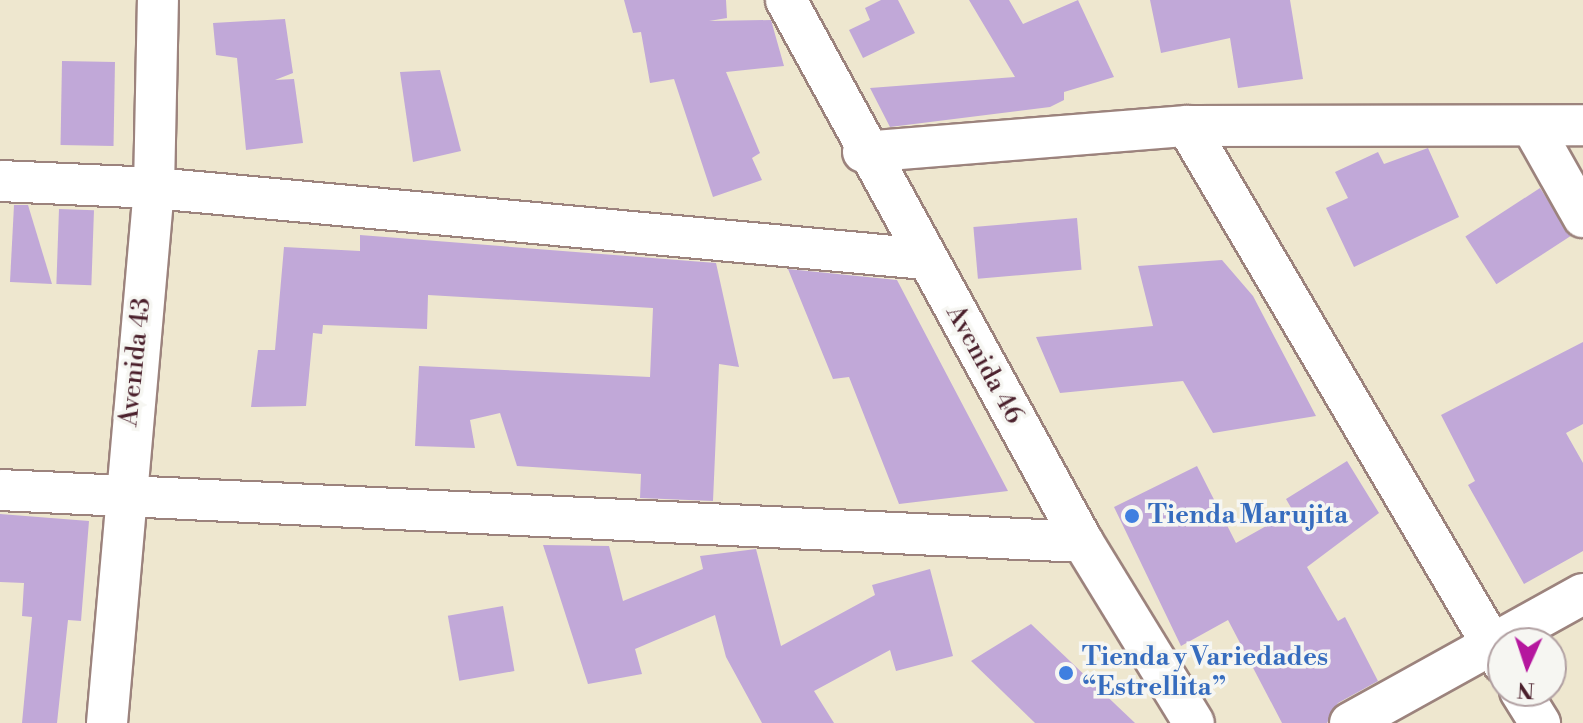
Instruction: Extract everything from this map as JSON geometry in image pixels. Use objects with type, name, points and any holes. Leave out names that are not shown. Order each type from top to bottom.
[{"type":"street","name":"Avenida 43","points":[[107,723],[122,495],[154,188],[158,0]]},
{"type":"street","name":"Avenida 46","points":[[786,0],[863,152],[1083,542],[1194,723]]},
{"type":"street","points":[[863,152],[1187,126],[1534,130],[1583,125]]},
{"type":"street","points":[[1187,126],[1487,637]]},
{"type":"street","points":[[1534,130],[1583,217]]},
{"type":"street","points":[[0,181],[154,188],[925,259]]},
{"type":"street","points":[[0,490],[1083,542]]},
{"type":"street","points":[[1534,627],[1583,594]]},
{"type":"street","points":[[1350,723],[1487,656]]},
{"type":"building","points":[[624,0],[726,0],[727,18],[709,21],[771,20],[784,66],[726,72],[760,153],[752,158],[762,180],[713,197],[674,79],[650,83],[641,32],[633,33]]},
{"type":"building","points":[[881,0],[898,0],[915,33],[863,58],[849,30],[870,20],[865,8]]},
{"type":"building","points":[[969,0],[1009,0],[1023,24],[1078,0],[1114,77],[1064,92],[1064,100],[1050,107],[890,127],[870,88],[1015,77]]},
{"type":"building","points":[[1150,0],[1290,0],[1303,79],[1238,88],[1230,38],[1161,53]]},
{"type":"building","points":[[285,19],[293,73],[275,80],[294,79],[303,143],[246,150],[237,58],[216,55],[213,23]]},
{"type":"building","points":[[62,61],[115,62],[114,146],[61,145]]},
{"type":"building","points":[[440,70],[461,151],[413,162],[400,72]]},
{"type":"building","points":[[1428,148],[1459,217],[1354,267],[1326,208],[1348,198],[1335,172],[1378,152],[1384,164]]},
{"type":"building","points":[[1540,188],[1571,236],[1496,284],[1465,236]]},
{"type":"building","points":[[14,205],[28,205],[52,284],[10,282]]},
{"type":"building","points":[[59,209],[94,210],[91,285],[56,284]]},
{"type":"building","points":[[1077,218],[1082,270],[978,279],[973,227]]},
{"type":"building","points":[[360,235],[716,263],[739,367],[719,364],[713,501],[640,498],[641,474],[517,466],[500,413],[470,420],[475,448],[415,446],[419,366],[650,377],[653,308],[428,295],[427,329],[323,325],[322,334],[313,333],[306,406],[251,407],[258,350],[275,350],[284,247],[360,251]]},
{"type":"building","points":[[1222,260],[1253,296],[1316,416],[1213,433],[1183,381],[1060,393],[1036,337],[1153,326],[1138,266]]},
{"type":"building","points":[[788,269],[897,280],[1008,491],[899,504],[849,377],[833,379]]},
{"type":"building","points":[[1583,342],[1583,424],[1566,433],[1583,463],[1583,551],[1524,584],[1468,485],[1475,481],[1441,415]]},
{"type":"building","points":[[1347,461],[1379,513],[1307,567],[1338,621],[1345,617],[1378,681],[1338,703],[1327,723],[1282,723],[1228,620],[1181,646],[1114,507],[1197,466],[1236,543],[1293,511],[1286,499]]},
{"type":"building","points":[[0,514],[89,521],[81,621],[68,620],[57,723],[22,723],[32,617],[22,616],[24,583],[0,582]]},
{"type":"building","points":[[543,545],[609,546],[623,601],[703,569],[700,556],[756,549],[781,646],[875,595],[872,585],[930,569],[953,656],[896,671],[890,650],[814,691],[834,723],[762,723],[726,657],[715,615],[635,649],[642,674],[588,684]]},
{"type":"building","points":[[503,606],[514,671],[459,681],[448,616]]},
{"type":"building","points":[[1031,624],[1135,723],[1035,723],[971,661]]},
{"type":"place","name":"Tienda Marujita","points":[[1132,516]]},
{"type":"place","name":"Tienda y Variedades “Estrellita”","points":[[1066,673]]}]
